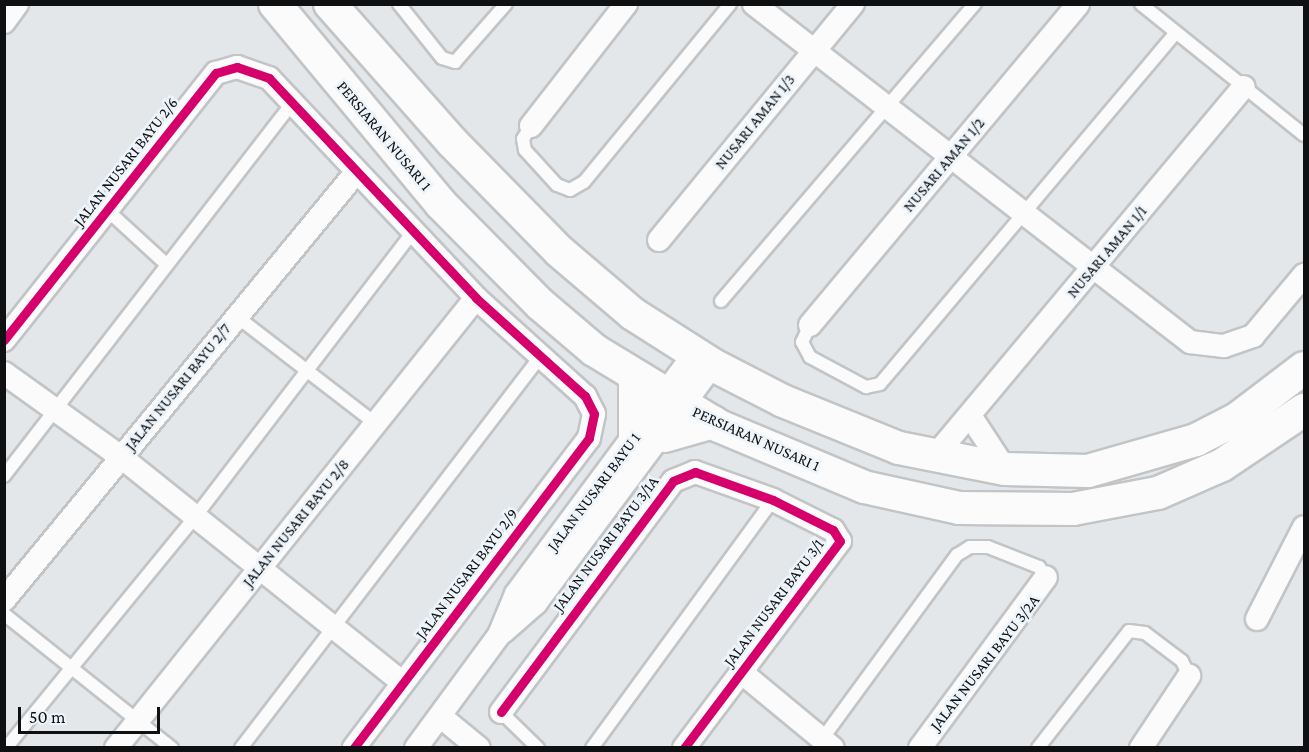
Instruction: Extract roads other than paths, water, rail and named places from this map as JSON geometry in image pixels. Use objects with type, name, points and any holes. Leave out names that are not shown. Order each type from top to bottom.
[{"type":"main road","name":"PERSIARAN NUSARI 1","points":[[275,4],[441,204],[540,304],[635,377],[688,409],[864,487],[959,507],[1027,512],[1158,493],[1222,465],[1305,410]]},
{"type":"main road","points":[[330,4],[452,142],[559,251],[633,314],[704,359],[859,433],[935,456],[1005,469],[1088,471],[1149,456],[1237,419],[1305,368]]},
{"type":"main road","points":[[635,377],[650,437],[688,409]]},
{"type":"street","points":[[4,22],[17,4]]},
{"type":"street","points":[[531,126],[626,4]]},
{"type":"street","points":[[754,4],[1092,270],[1190,342],[1224,346],[1253,336],[1305,275]]},
{"type":"street","name":"NUSARI AMAN 1/3","points":[[659,240],[853,4]]},
{"type":"street","name":"NUSARI AMAN 1/2","points":[[810,326],[1078,4]]},
{"type":"street","name":"JALAN NUSARI BAYU 2/6","points":[[4,340],[216,73],[237,67],[268,78],[354,175],[476,298],[585,396],[594,414]]},
{"type":"street","name":"NUSARI AMAN 1/1","points":[[935,456],[971,417],[1244,87]]},
{"type":"street","name":"JALAN NUSARI BAYU 2/7","points":[[4,600],[354,175]]},
{"type":"street","name":"JALAN NUSARI BAYU 2/8","points":[[117,747],[476,298]]},
{"type":"street","name":"JALAN NUSARI BAYU 1","points":[[416,747],[499,635],[516,594],[650,437],[688,409],[704,359]]},
{"type":"street","points":[[4,373],[121,457],[403,683]]},
{"type":"street","name":"JALAN NUSARI BAYU 2/9","points":[[354,747],[589,438],[594,414]]},
{"type":"street","points":[[971,417],[1005,469]]},
{"type":"street","name":"JALAN NUSARI BAYU 3/1A","points":[[501,712],[673,481],[694,472],[773,500]]},
{"type":"street","name":"JALAN NUSARI BAYU 3/1","points":[[684,747],[840,541],[833,530],[773,500]]},
{"type":"street","points":[[1257,619],[1305,527]]},
{"type":"street","name":"JALAN NUSARI BAYU 3/2A","points":[[920,747],[1046,577]]},
{"type":"street","points":[[741,672],[824,745]]},
{"type":"street","points":[[1141,747],[1190,676]]},
{"type":"street","points":[[440,716],[479,747]]},
{"type":"lane","points":[[399,4],[442,58],[455,62],[506,4]]},
{"type":"lane","points":[[531,126],[523,139],[525,150],[557,185],[570,190],[584,182],[730,4]]},
{"type":"lane","points":[[721,301],[975,4]]},
{"type":"lane","points":[[1141,4],[1305,135]]},
{"type":"lane","points":[[810,326],[802,342],[810,357],[866,387],[880,384],[1176,33]]},
{"type":"lane","points":[[4,476],[58,410],[166,265],[291,104]]},
{"type":"lane","points":[[107,210],[166,265]]},
{"type":"lane","points":[[6,747],[195,517],[412,233]]},
{"type":"lane","points":[[236,316],[376,424]]},
{"type":"lane","points":[[241,747],[541,356]]},
{"type":"lane","points":[[592,747],[773,500]]},
{"type":"lane","points":[[824,745],[957,555],[970,547],[988,548],[1039,567],[1046,577]]},
{"type":"lane","points":[[4,614],[73,666],[172,747]]},
{"type":"lane","points":[[1038,747],[1129,631],[1145,633],[1182,661],[1190,676]]},
{"type":"lane","points":[[501,712],[538,747]]}]
